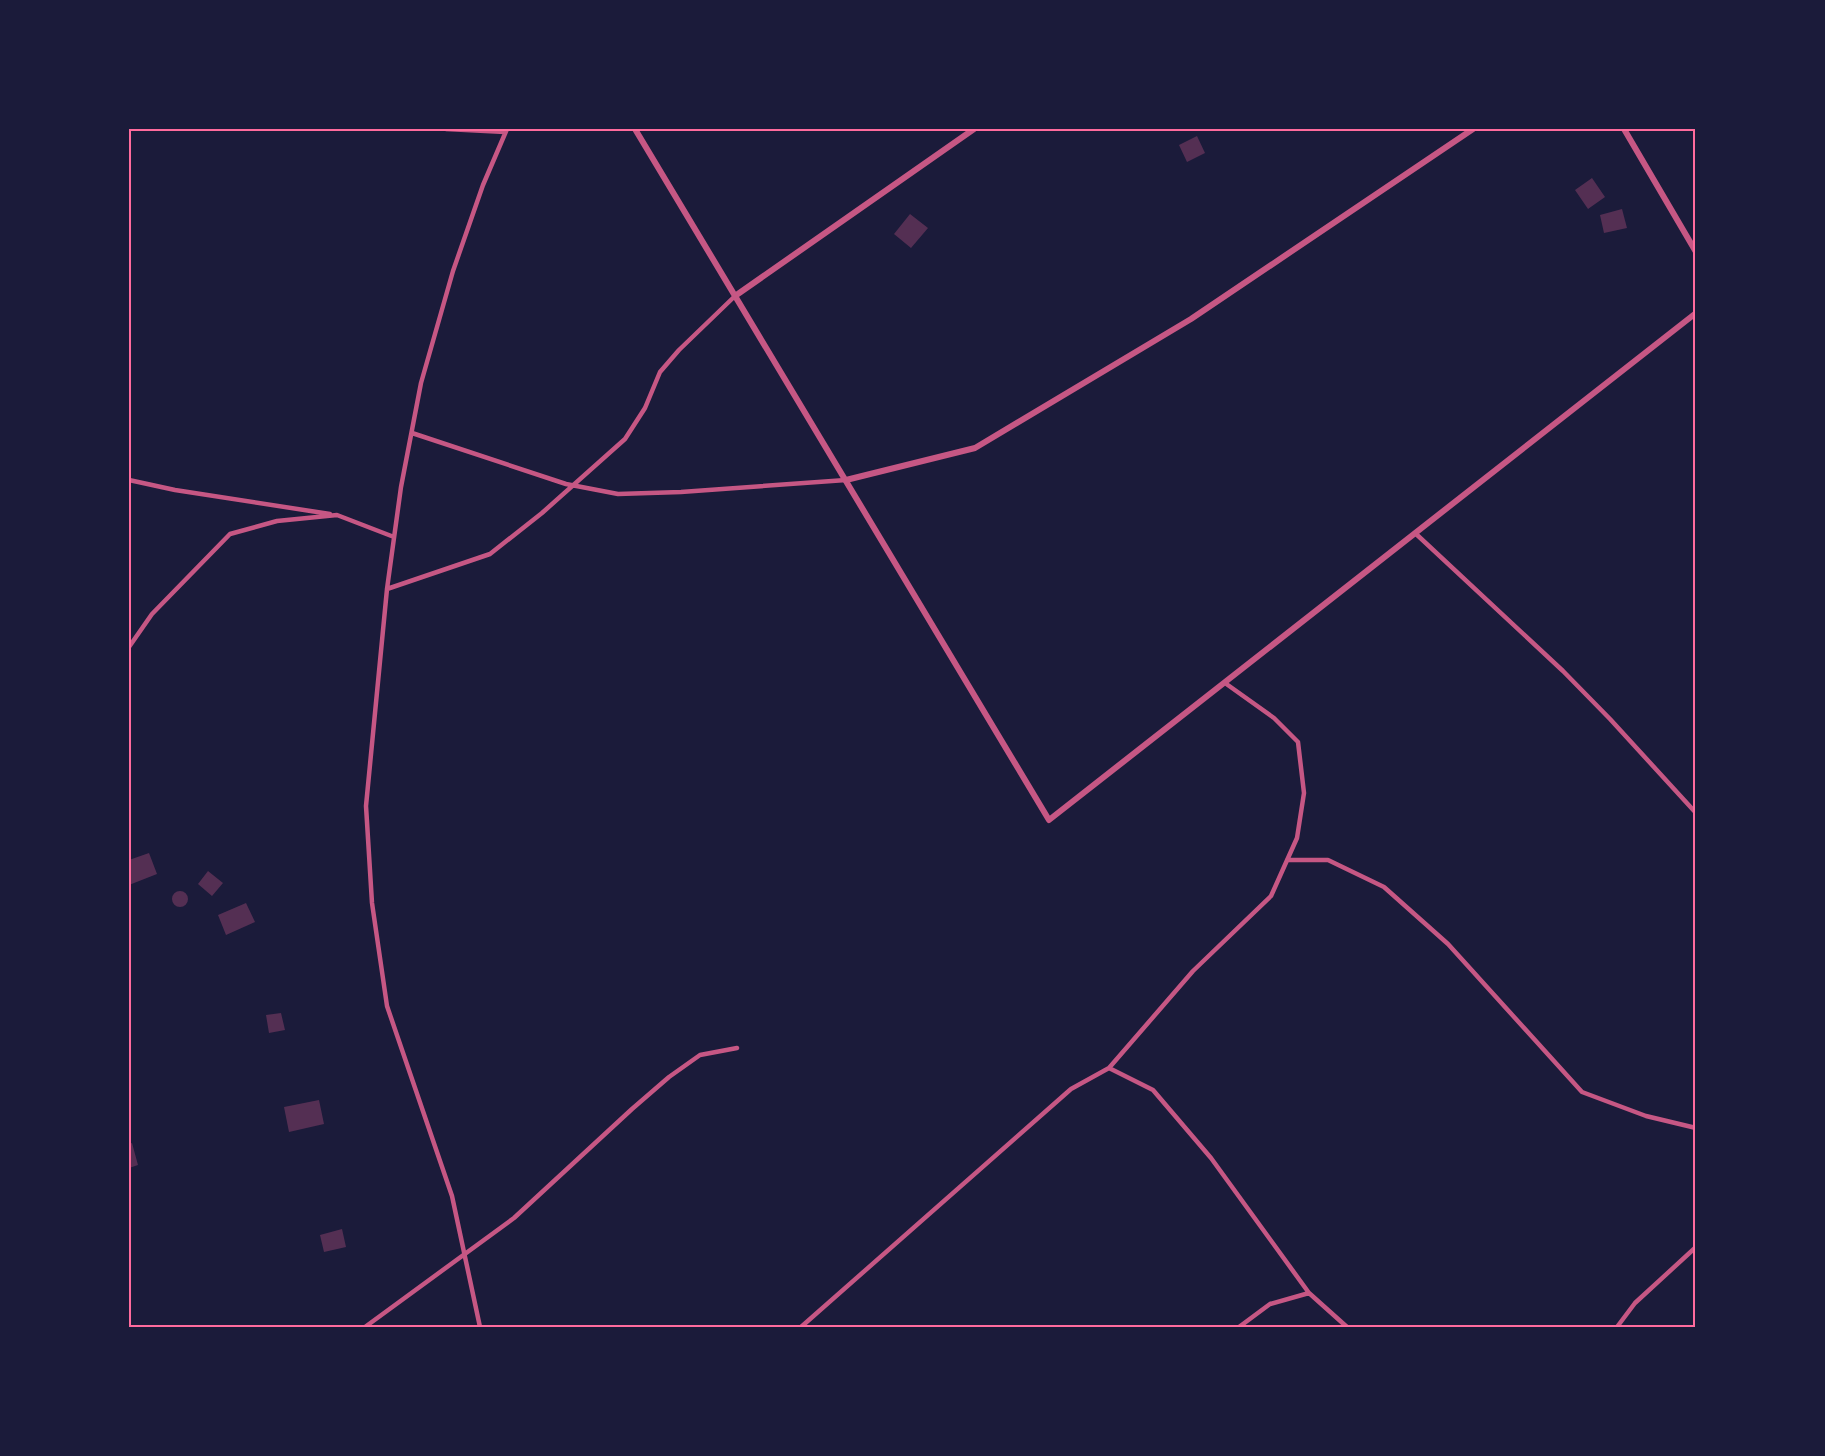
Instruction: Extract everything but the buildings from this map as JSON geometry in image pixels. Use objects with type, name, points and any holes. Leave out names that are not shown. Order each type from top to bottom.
[{"type":"street","points":[[635,129],[1049,820],[1696,313]]},
{"type":"street","points":[[735,296],[974,129]]},
{"type":"street","points":[[846,480],[975,448],[1191,319],[1473,129]]},
{"type":"street","points":[[1624,129],[1696,252]]},
{"type":"lane","points":[[446,129],[506,130],[483,185],[453,271],[421,383],[387,589],[366,806],[372,903],[387,1006],[452,1196],[480,1327]]},
{"type":"lane","points":[[387,589],[490,554],[542,513],[625,439],[645,408],[660,372],[679,350],[735,296]]},
{"type":"lane","points":[[411,433],[574,485],[618,494],[681,492],[846,480]]},
{"type":"lane","points":[[129,480],[175,490],[337,515],[394,537]]},
{"type":"lane","points":[[129,647],[152,614],[230,534],[278,521],[337,515]]},
{"type":"lane","points":[[1415,533],[1563,671],[1610,718],[1696,813]]},
{"type":"lane","points":[[801,1327],[1071,1089],[1109,1068],[1193,971],[1271,896],[1297,838],[1304,793],[1298,742],[1274,717],[1225,683]]},
{"type":"lane","points":[[1287,860],[1328,860],[1384,887],[1448,944],[1582,1092],[1646,1116],[1696,1128]]},
{"type":"lane","points":[[365,1327],[514,1218],[669,1077],[700,1055],[737,1048]]},
{"type":"lane","points":[[1109,1068],[1152,1090],[1211,1158],[1309,1293],[1347,1327]]},
{"type":"lane","points":[[1617,1327],[1635,1303],[1696,1247]]},
{"type":"lane","points":[[1239,1327],[1270,1304],[1309,1293]]}]
